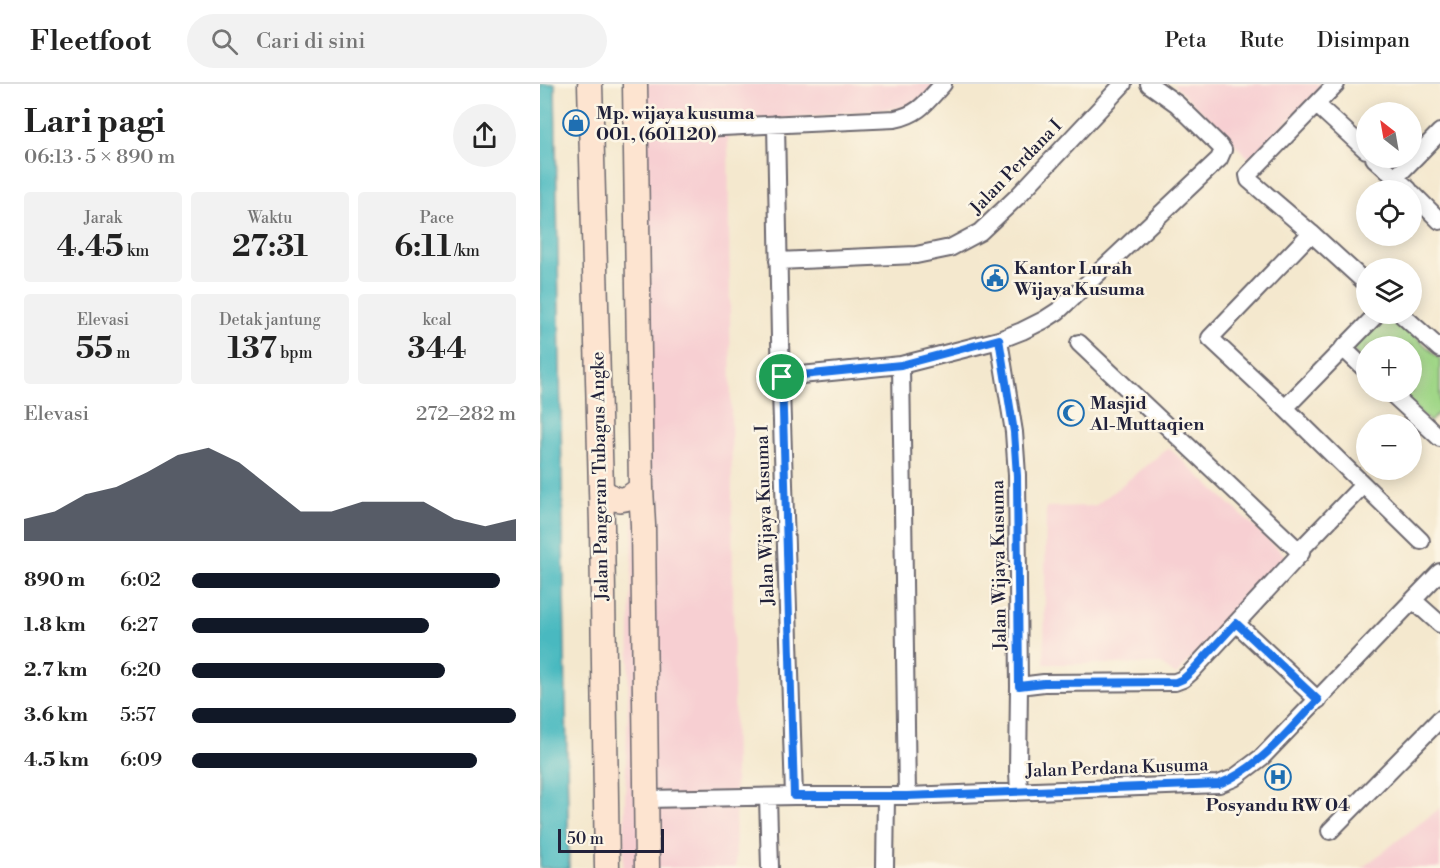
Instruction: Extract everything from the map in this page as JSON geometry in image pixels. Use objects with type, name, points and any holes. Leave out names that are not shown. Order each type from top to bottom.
[{"type":"main road","name":"Jalan Pangeran Tubagus Angke","points":[[590,84],[602,526],[607,868]]},
{"type":"main road","points":[[635,84],[647,868]]},
{"type":"main road","points":[[601,489],[609,497],[621,500],[631,498],[641,488]]},
{"type":"main road","points":[[602,526],[613,517],[622,515],[632,517],[643,525]]},
{"type":"street","points":[[636,131],[896,119],[915,113],[944,84]]},
{"type":"street","name":"Jalan Perdana I","points":[[778,261],[916,255],[950,248],[980,232],[1017,197],[1123,84]]},
{"type":"street","points":[[782,377],[901,365],[1022,331],[1044,320],[1064,306],[1219,159],[1223,150],[1177,104],[1149,84]]},
{"type":"street","points":[[1336,84],[1248,175],[1249,180],[1356,274]]},
{"type":"street","points":[[1317,105],[1356,141]]},
{"type":"street","name":"Jalan Wijaya Kusuma I","points":[[776,124],[794,796]]},
{"type":"street","points":[[1395,177],[1440,132]]},
{"type":"street","points":[[1385,168],[1398,180]]},
{"type":"street","points":[[1422,204],[1440,221]]},
{"type":"street","points":[[1311,233],[1210,338],[1420,541]]},
{"type":"street","points":[[1285,408],[1367,324]]},
{"type":"street","points":[[1412,324],[1440,349]]},
{"type":"street","name":"Jalan Wijaya Kusuma","points":[[999,339],[1014,432],[1017,476],[1019,792]]},
{"type":"street","points":[[1079,343],[1303,549]]},
{"type":"street","points":[[1343,348],[1356,360]]},
{"type":"street","points":[[901,365],[907,796]]},
{"type":"street","points":[[1401,402],[1440,438]]},
{"type":"street","points":[[1019,686],[1044,683],[1176,682],[1183,679],[1363,485]]},
{"type":"street","name":"Jalan Perdana Kusuma","points":[[646,800],[907,796],[1219,784],[1234,778],[1262,757],[1440,572]]},
{"type":"street","points":[[1413,600],[1440,624]]},
{"type":"street","points":[[1236,623],[1318,700]]},
{"type":"street","points":[[1330,831],[1440,719]]},
{"type":"street","points":[[885,868],[886,796]]},
{"type":"street","points":[[768,797],[770,868]]},
{"type":"shaded area","points":[[644,84],[954,84],[933,105],[728,124],[736,868],[623,868],[645,132]]},
{"type":"shaded area","points":[[1173,84],[1325,84],[1250,159]]},
{"type":"shaded area","points":[[1169,448],[1286,556],[1176,675],[1161,664],[1044,664],[1046,507],[1095,506]]},
{"type":"shaded area","points":[[1440,808],[1440,868],[1362,868]]},
{"type":"green space","points":[[1373,324],[1402,324],[1415,336],[1361,336]]},
{"type":"green space","points":[[1356,342],[1356,354],[1350,348]]},
{"type":"green space","points":[[1422,342],[1440,359],[1440,411],[1430,422],[1409,402],[1422,402]]},
{"type":"water","points":[[540,84],[555,84],[569,868],[540,868]]},
{"type":"place","name":"Mp. wijaya kusuma 001, (601120)","points":[[576,123]]},
{"type":"place","name":"Kantor Lurah Wijaya Kusuma","points":[[995,278]]},
{"type":"place","name":"Masjid Al-Muttaqien","points":[[1071,413]]},
{"type":"place","name":"Posyandu RW 04","points":[[1278,777]]},
{"type":"route","points":[[999,339],[1014,432],[1017,476],[1019,686],[1044,683],[1176,682],[1191,672],[1236,623],[1318,700],[1262,757],[1234,778],[1219,784],[907,796],[794,796],[782,377],[901,365],[999,339]]}]
